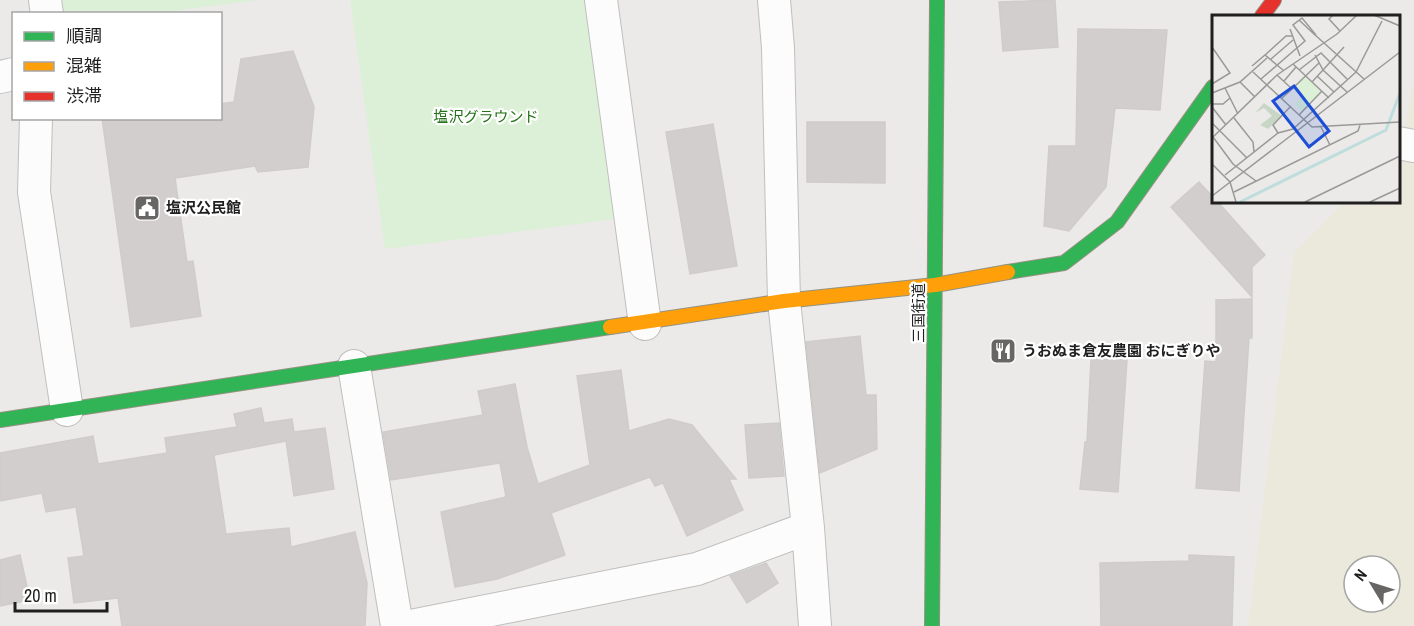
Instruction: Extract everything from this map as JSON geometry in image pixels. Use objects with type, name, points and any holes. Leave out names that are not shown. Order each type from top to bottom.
[{"type":"main road","name":"三国街道","points":[[932,626],[937,0]]},
{"type":"main road","points":[[1263,15],[1274,0]]},
{"type":"main road","points":[[0,420],[645,324],[784,301],[935,285],[1064,263],[1117,222],[1210,97]]},
{"type":"street","points":[[601,0],[645,324]]},
{"type":"street","points":[[774,0],[778,48],[784,301],[808,528],[815,626]]},
{"type":"street","points":[[36,120],[34,192],[67,410]]},
{"type":"street","points":[[1399,143],[1414,146]]},
{"type":"street","points":[[354,366],[397,626]]},
{"type":"street","points":[[411,626],[697,569],[808,528]]},
{"type":"shaded area","points":[[1414,82],[1414,626],[1248,626],[1294,253],[1344,202],[1399,202],[1399,147],[1402,143]]},
{"type":"green space","points":[[45,0],[260,0],[163,12],[47,12]]},
{"type":"green space","name":"塩沢グラウンド","points":[[350,0],[601,0],[631,217],[385,249]]},
{"type":"building","points":[[1055,0],[1058,47],[1003,51],[999,2]]},
{"type":"building","points":[[1078,29],[1167,30],[1160,110],[1115,108],[1106,187],[1069,231],[1044,226],[1049,146],[1076,146]]},
{"type":"building","name":"塩沢公民館","points":[[293,51],[314,107],[308,167],[258,172],[255,166],[175,178],[187,262],[193,261],[201,316],[131,327],[102,120],[222,120],[222,104],[234,102],[241,59]]},
{"type":"building","points":[[807,122],[885,122],[885,183],[807,182]]},
{"type":"building","points":[[713,124],[737,266],[690,274],[666,132]]},
{"type":"building","points":[[1199,182],[1212,196],[1212,202],[1218,202],[1265,255],[1252,267],[1252,297],[1171,207]]},
{"type":"building","points":[[1252,299],[1252,338],[1249,338],[1239,491],[1196,488],[1205,361],[1216,362],[1216,300]]},
{"type":"building","points":[[860,336],[866,395],[876,395],[877,449],[820,473],[806,342]]},
{"type":"building","points":[[1091,359],[1127,360],[1118,492],[1080,489],[1085,442],[1087,442]]},
{"type":"building","points":[[621,370],[629,431],[669,419],[692,425],[736,479],[729,479],[743,510],[687,536],[663,483],[655,486],[650,477],[551,513],[565,555],[497,579],[455,587],[441,512],[506,497],[500,463],[391,480],[383,432],[483,415],[478,391],[515,384],[527,447],[538,484],[590,465],[577,376]]},
{"type":"building","points":[[261,408],[264,423],[292,419],[294,432],[325,428],[334,489],[294,496],[286,441],[214,455],[226,534],[289,528],[291,547],[355,532],[367,583],[365,626],[122,626],[118,598],[74,603],[68,558],[84,556],[76,507],[46,512],[42,493],[0,501],[0,453],[93,436],[98,464],[167,453],[165,438],[237,427],[234,414]]},
{"type":"building","points":[[779,423],[784,476],[749,478],[745,425]]},
{"type":"building","points":[[20,555],[30,600],[0,606],[0,560]]},
{"type":"building","points":[[1189,555],[1234,557],[1232,626],[1101,626],[1100,563],[1189,561]]},
{"type":"building","points":[[766,563],[778,583],[747,603],[730,576]]},
{"type":"traffic: fast","points":[[932,626],[937,0]]},
{"type":"traffic: fast","points":[[1008,272],[1064,263],[1117,222],[1212,88]]},
{"type":"traffic: fast","points":[[0,420],[610,327]]},
{"type":"traffic: slow","points":[[610,327],[784,301],[935,285],[1008,272]]},
{"type":"traffic: jam","points":[[1263,15],[1274,0]]},
{"type":"place","name":"塩沢公民館","points":[[147,208]]},
{"type":"place","name":"うおぬま倉友農園 おにぎりや","points":[[1003,351]]}]
